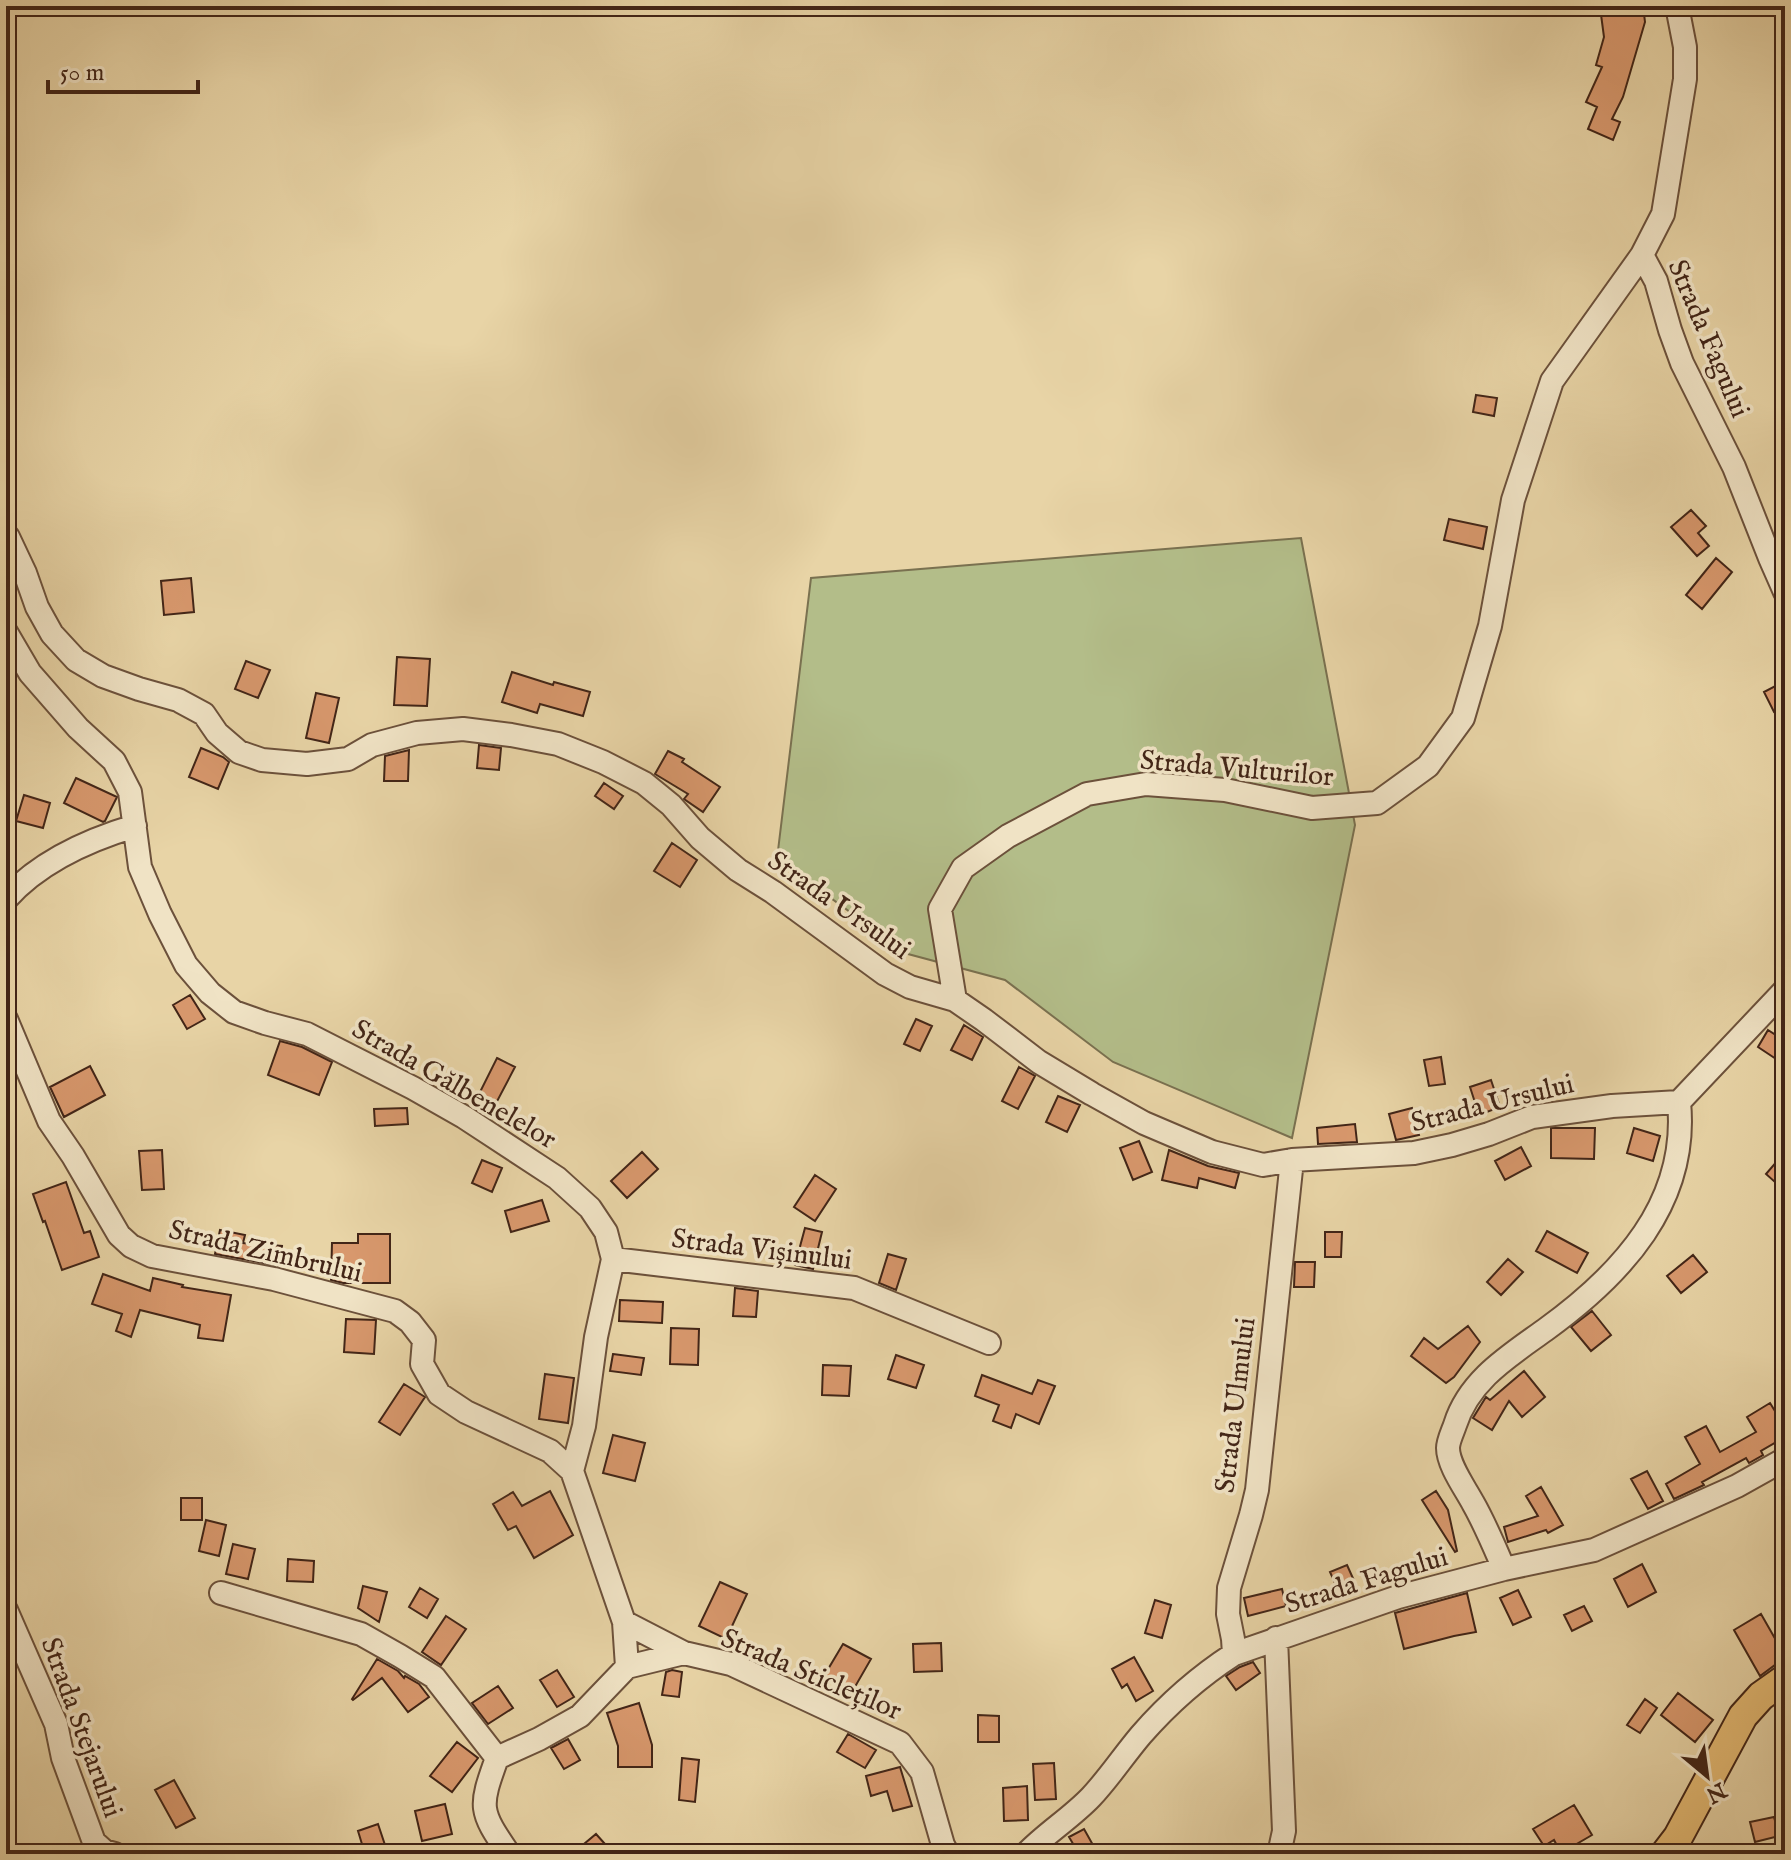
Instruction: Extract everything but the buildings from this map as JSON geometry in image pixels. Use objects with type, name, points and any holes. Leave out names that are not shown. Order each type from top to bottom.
[{"type":"main road","points":[[1665,1854],[1678,1837],[1743,1716],[1761,1696],[1785,1679]]},
{"type":"street","name":"Strada Fagului","points":[[1677,6],[1685,47],[1685,79],[1663,214],[1642,255],[1656,281],[1682,363],[1734,467],[1785,592]]},
{"type":"street","name":"Strada Vulturilor","points":[[955,1000],[940,909],[963,868],[1008,836],[1087,794],[1146,784],[1225,790],[1312,808],[1377,803],[1428,766],[1463,718],[1490,626],[1513,500],[1552,381],[1642,255]]},
{"type":"street","name":"Strada Ursului","points":[[7,537],[52,634],[76,660],[103,676],[178,700],[204,714],[217,733],[239,752],[262,760],[307,764],[348,759],[372,745],[417,733],[463,729],[558,744],[603,762],[644,783],[738,870],[885,974],[910,987],[955,1000],[1039,1062],[1092,1094],[1144,1123],[1212,1152],[1263,1165],[1292,1160],[1414,1153],[1489,1134],[1532,1117],[1612,1106],[1679,1102]]},
{"type":"street","name":"Strada Gălbenelelor","points":[[6,632],[30,673],[78,728],[114,761],[130,792],[140,867],[186,965],[210,993],[234,1012],[307,1034],[413,1088],[464,1117],[557,1178],[590,1208],[606,1232],[613,1259]]},
{"type":"street","points":[[6,899],[20,883],[47,864],[112,833],[135,826]]},
{"type":"street","points":[[1504,1569],[1474,1503],[1455,1472],[1448,1448],[1460,1408],[1479,1383],[1505,1359],[1600,1287],[1644,1237],[1665,1198],[1679,1148],[1679,1102],[1785,990]]},
{"type":"street","name":"Strada Zimbrului","points":[[6,1019],[49,1121],[119,1235],[131,1246],[152,1256],[274,1279],[395,1311],[410,1322],[424,1340],[422,1364],[439,1394],[466,1412],[550,1451],[572,1471]]},
{"type":"street","name":"Strada Ulmului","points":[[1234,1654],[1228,1614],[1229,1588],[1257,1490],[1292,1160]]},
{"type":"street","points":[[509,1854],[492,1830],[484,1811],[485,1793],[497,1758],[580,1716],[627,1667],[624,1622],[572,1471],[584,1426],[596,1337],[613,1259]]},
{"type":"street","name":"Strada Vișinului","points":[[613,1259],[854,1288],[989,1343]]},
{"type":"street","name":"Strada Fagului","points":[[1031,1849],[1092,1795],[1175,1700],[1234,1654],[1398,1597],[1504,1569],[1594,1550],[1737,1486],[1785,1459]]},
{"type":"street","points":[[221,1593],[361,1634],[400,1656],[434,1677],[497,1758]]},
{"type":"street","name":"Strada Stejarului","points":[[6,1610],[56,1724],[63,1758],[94,1842],[104,1851],[115,1854]]},
{"type":"street","name":"Strada Sticleților","points":[[624,1622],[684,1653],[731,1664],[900,1743],[922,1772],[952,1851]]},
{"type":"street","points":[[1276,1638],[1284,1831],[1279,1854]]},
{"type":"street","name":"Strada Sticleților","points":[[627,1667],[684,1653]]},
{"type":"street","points":[[1004,1854],[1031,1849]]},
{"type":"green space","points":[[1301,538],[1355,825],[1292,1138],[1113,1062],[1005,980],[908,954],[777,859],[811,578]]}]
